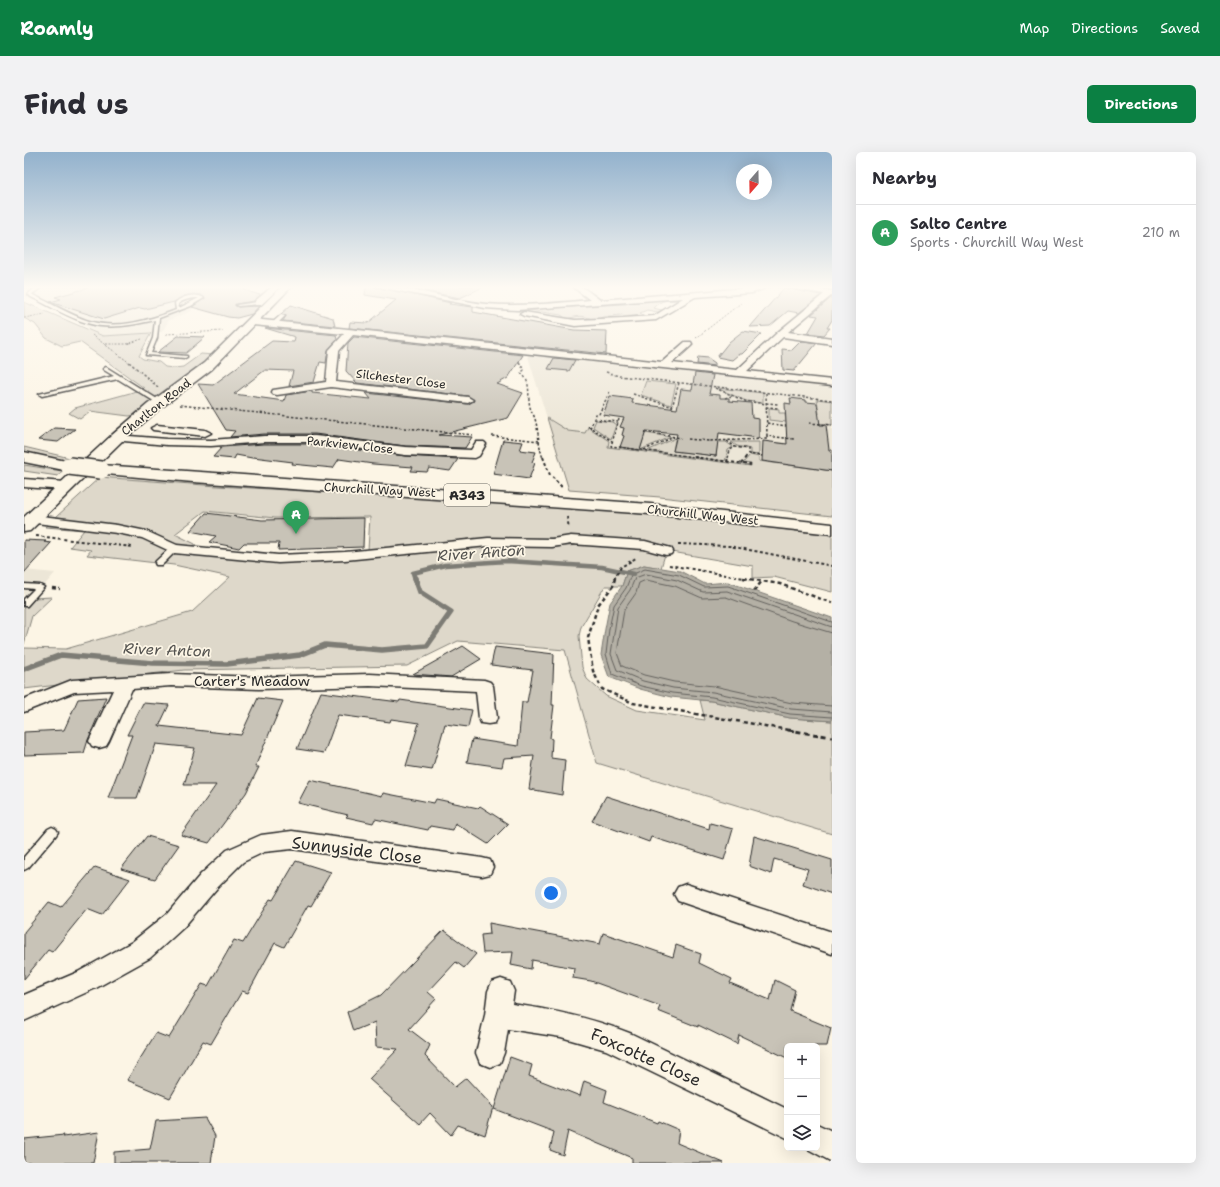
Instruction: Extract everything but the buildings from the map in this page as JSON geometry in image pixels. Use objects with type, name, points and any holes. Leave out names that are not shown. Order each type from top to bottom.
[{"type":"main road","name":"Charlton Road","points":[[30,527],[65,486],[117,438],[159,402],[208,366],[242,333]]},
{"type":"main road","name":"Churchill Way West","points":[[24,457],[69,466],[208,480],[564,502],[661,510],[832,529]]},
{"type":"street","points":[[330,384],[334,350],[350,333]]},
{"type":"street","points":[[362,333],[832,383]]},
{"type":"street","points":[[740,373],[781,334],[832,341]]},
{"type":"street","points":[[664,365],[688,344]]},
{"type":"street","name":"Silchester Close","points":[[277,392],[330,384],[468,401]]},
{"type":"street","points":[[157,428],[224,435],[215,443]]},
{"type":"street","name":"Parkview Close","points":[[117,438],[167,442],[215,443],[264,439],[315,440],[404,451],[476,448]]},
{"type":"street","points":[[24,483],[65,486]]},
{"type":"street","points":[[30,527],[117,529],[146,535],[174,549],[278,559],[360,554],[488,542],[552,543],[571,540],[645,545],[665,558]]},
{"type":"street","name":"Carter's Meadow","points":[[24,706],[72,686],[125,684],[171,680],[259,683],[370,680],[484,686],[488,718]]},
{"type":"street","points":[[99,741],[125,684]]},
{"type":"street","name":"Sunnyside Close","points":[[24,1008],[87,980],[141,950],[175,921],[209,882],[235,856],[261,844],[292,840],[482,867]]},
{"type":"street","points":[[686,894],[832,943]]},
{"type":"street","name":"Foxcotte Close","points":[[490,1053],[499,1003],[609,1037],[784,1123]]},
{"type":"street","points":[[820,1141],[832,1147]]},
{"type":"lane","points":[[156,335],[148,354],[185,358]]},
{"type":"lane","points":[[106,369],[159,402]]},
{"type":"lane","points":[[42,394],[118,377]]},
{"type":"lane","points":[[159,563],[174,549]]},
{"type":"lane","points":[[24,586],[40,587],[24,604]]},
{"type":"lane","points":[[24,865],[52,832]]},
{"type":"path","points":[[106,344],[127,344],[156,335],[181,333]]},
{"type":"path","points":[[688,344],[702,333]]},
{"type":"path","points":[[90,334],[106,344],[140,370],[160,388]]},
{"type":"path","points":[[492,436],[539,441],[528,392],[529,385],[522,373],[523,369],[520,366],[519,360],[519,356],[526,353],[526,351]]},
{"type":"path","points":[[603,370],[615,376],[832,400]]},
{"type":"path","points":[[633,394],[672,407],[679,383]]},
{"type":"path","points":[[712,387],[745,402],[779,404]]},
{"type":"path","points":[[610,391],[599,414],[596,414],[589,427],[612,441]]},
{"type":"path","points":[[688,439],[727,441],[767,439],[766,393]]},
{"type":"path","points":[[725,398],[732,396]]},
{"type":"path","points":[[766,404],[779,408]]},
{"type":"path","points":[[181,405],[476,448]]},
{"type":"path","points":[[594,418],[619,421],[610,446],[751,465]]},
{"type":"path","points":[[767,423],[786,426]]},
{"type":"path","points":[[809,423],[832,425]]},
{"type":"path","points":[[645,432],[681,438]]},
{"type":"path","points":[[767,436],[794,439]]},
{"type":"path","points":[[643,451],[675,437]]},
{"type":"path","points":[[727,441],[735,447],[748,449],[748,454],[740,464]]},
{"type":"path","points":[[727,462],[730,450],[735,447]]},
{"type":"path","points":[[748,454],[762,456]]},
{"type":"path","points":[[30,527],[116,546],[138,547]]},
{"type":"path","points":[[645,545],[729,546],[832,566]]},
{"type":"path","points":[[665,558],[780,584],[832,603]]},
{"type":"path","points":[[642,560],[635,559],[621,567],[615,576],[612,586],[598,605],[588,638],[593,671],[602,689],[633,703],[832,737]]},
{"type":"path","points":[[754,591],[763,581]]},
{"type":"shaded area","points":[[42,333],[96,333],[103,336],[151,333],[139,356],[143,359],[159,362],[165,367],[174,368],[183,367],[201,354],[214,355],[136,415],[129,416],[90,411],[80,419],[69,413],[75,408],[144,388],[80,342],[62,346],[46,338]]},
{"type":"shaded area","points":[[98,333],[145,333],[103,336]]},
{"type":"shaded area","points":[[527,353],[832,385],[832,516],[660,497],[569,490]]},
{"type":"shaded area","points":[[646,381],[676,384],[671,405],[641,395]]},
{"type":"shaded area","points":[[717,388],[763,393],[763,403],[746,401]]},
{"type":"shaded area","points":[[817,399],[832,401],[832,425],[809,422],[808,413],[819,414]]},
{"type":"shaded area","points":[[769,408],[779,409],[779,413],[785,413],[786,422],[769,420]]},
{"type":"shaded area","points":[[547,418],[568,431],[585,433],[588,427],[609,441],[608,447],[751,466],[751,464],[743,463],[750,455],[759,457],[759,461],[832,471],[832,516],[660,497],[569,490]]},
{"type":"shaded area","points":[[596,420],[612,422],[616,425],[611,439],[593,427]]},
{"type":"shaded area","points":[[645,433],[671,437],[640,450]]},
{"type":"shaded area","points":[[676,438],[680,440],[675,440],[673,451],[716,456],[717,446],[710,442],[726,442],[733,447],[728,450],[725,461],[647,451]]},
{"type":"shaded area","points":[[731,442],[759,442],[759,455],[750,454],[750,449],[737,446]]},
{"type":"shaded area","points":[[24,447],[74,459],[69,462],[24,454]]},
{"type":"shaded area","points":[[24,465],[62,471],[58,476],[24,471]]},
{"type":"shaded area","points":[[100,477],[217,486],[547,505],[703,520],[832,535],[832,592],[774,577],[753,578],[753,566],[666,551],[661,568],[644,565],[627,571],[622,586],[605,586],[581,627],[579,636],[582,667],[587,679],[606,696],[637,710],[705,720],[700,700],[790,718],[832,721],[832,834],[597,763],[565,650],[458,641],[407,666],[184,670],[24,689],[24,648],[66,649],[192,612],[230,577],[174,565],[87,555],[91,550],[70,547],[84,530],[45,527]],"holes":[[[205,511],[275,518],[370,517],[368,550],[484,538],[540,539],[580,536],[580,545],[555,547],[488,546],[281,562],[199,555],[195,544],[175,534]]]},
{"type":"shaded area","points":[[24,570],[55,573],[24,609]]},
{"type":"shaded area","points":[[52,597],[32,616],[24,644],[24,609],[34,598]]},
{"type":"water","points":[[644,565],[680,571],[705,584],[728,582],[832,618],[832,721],[790,718],[711,701],[671,697],[640,689],[609,677],[601,655],[610,603],[622,586],[627,571]]},
{"type":"waterway","name":"River Anton","points":[[415,579],[413,573],[445,565],[507,561],[602,567],[634,574]]},
{"type":"waterway","name":"River Anton","points":[[24,669],[61,655],[153,663],[227,664],[300,655],[325,645],[382,650],[427,646],[451,612],[420,592],[415,578]]},
{"type":"place","name":"Salto Centre","points":[[296,534]]}]
